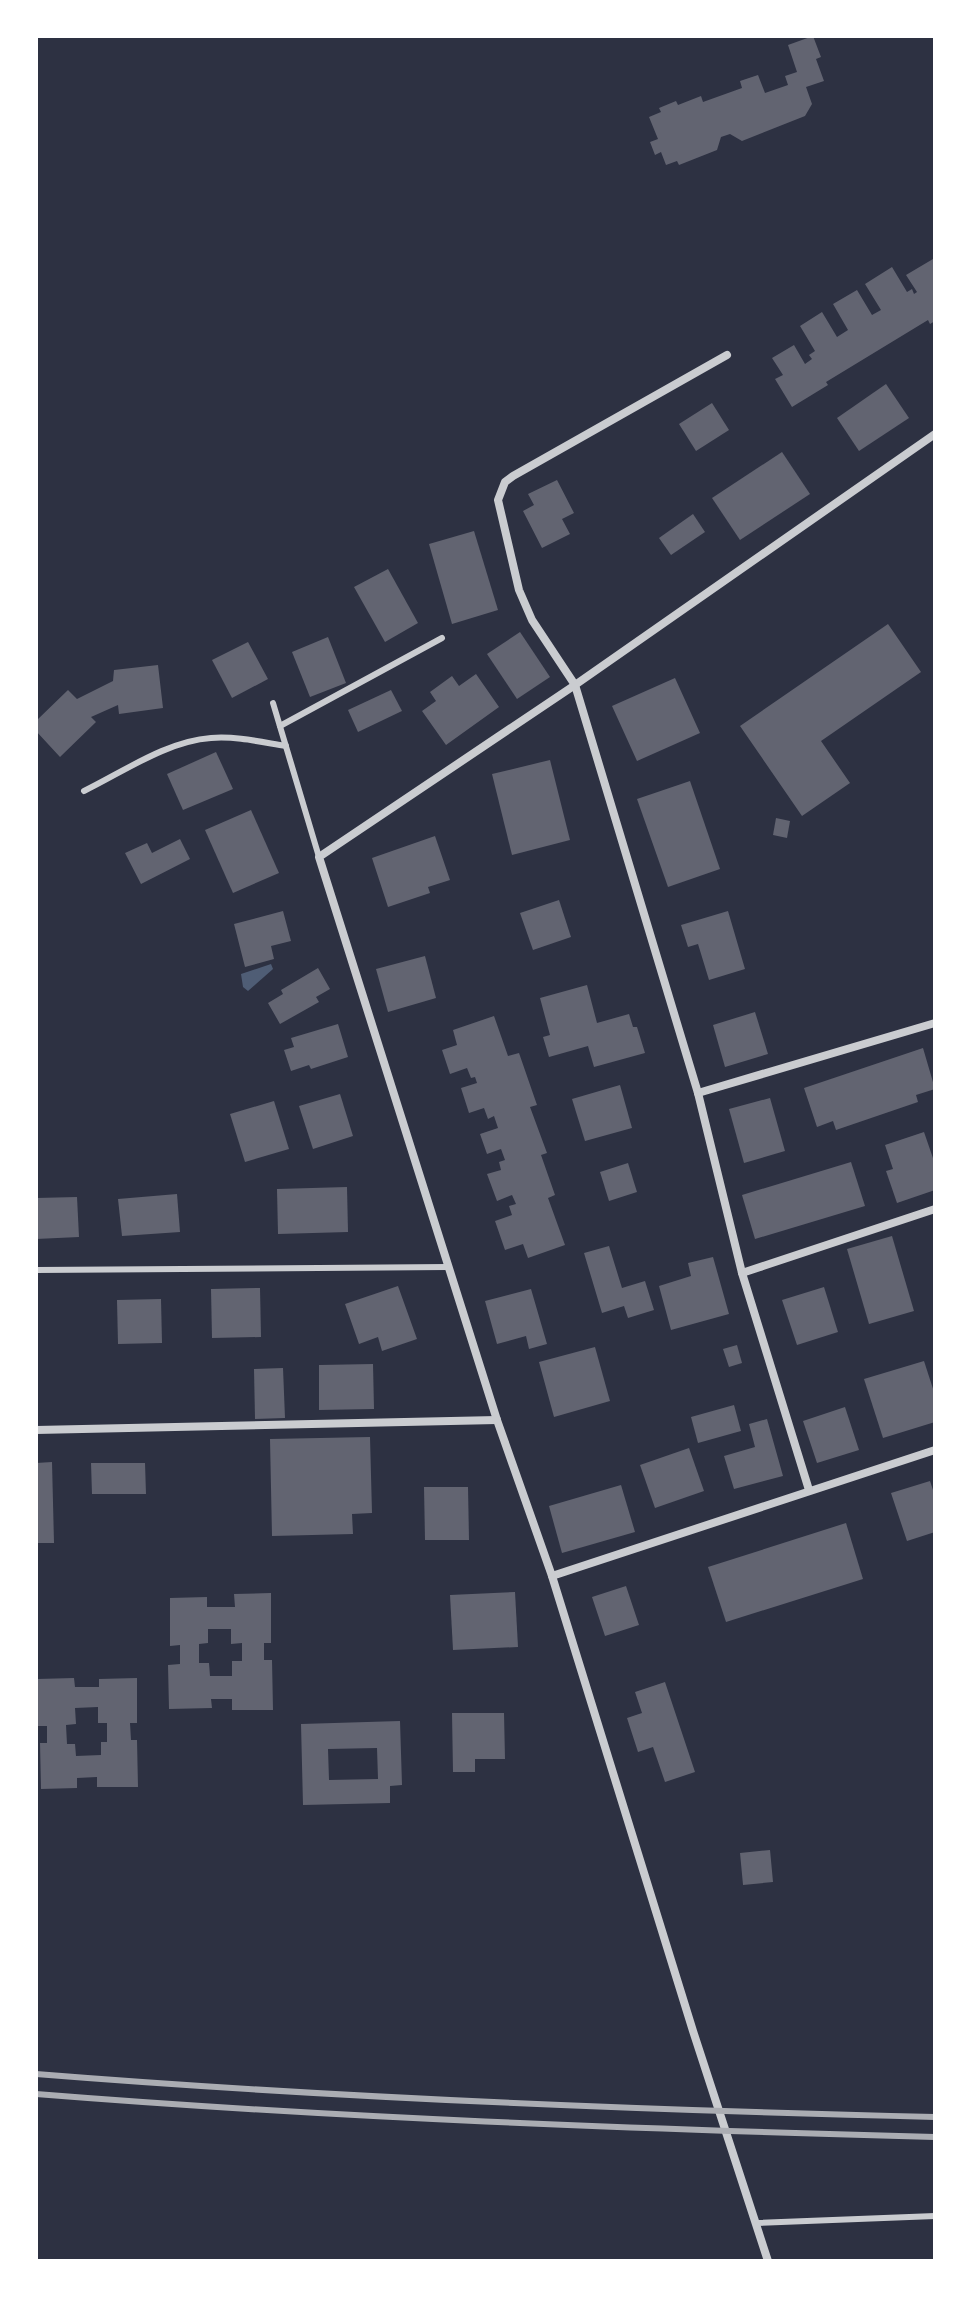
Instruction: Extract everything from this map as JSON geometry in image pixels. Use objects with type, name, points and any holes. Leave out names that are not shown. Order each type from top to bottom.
[{"type":"street","points":[[727,355],[513,476],[500,491],[498,511],[519,590],[532,620],[575,685],[698,1093],[742,1273],[809,1490]]},
{"type":"street","points":[[768,2261],[552,1576],[497,1420],[319,857],[575,685],[935,434]]},
{"type":"street","points":[[698,1093],[935,1023]]},
{"type":"street","points":[[742,1273],[935,1209]]},
{"type":"street","points":[[36,1430],[497,1420]]},
{"type":"street","points":[[552,1576],[935,1450]]},
{"type":"lane","points":[[280,726],[442,638]]},
{"type":"lane","points":[[273,703],[319,857]]},
{"type":"lane","points":[[84,791],[174,747],[193,741],[235,738],[286,746]]},
{"type":"lane","points":[[36,1270],[448,1267]]},
{"type":"lane","points":[[756,2223],[935,2216]]},
{"type":"water","points":[[271,964],[273,969],[248,991],[243,987],[241,974]]},
{"type":"building","points":[[813,36],[821,57],[816,59],[824,81],[806,87],[812,104],[805,116],[742,141],[730,134],[721,137],[717,150],[679,165],[677,161],[666,165],[661,152],[655,155],[650,142],[658,139],[649,117],[661,112],[659,108],[701,96],[703,102],[742,88],[740,81],[758,75],[765,93],[788,85],[785,76],[797,72],[788,45]]},
{"type":"building","points":[[933,259],[935,321],[930,324],[928,320],[826,382],[828,385],[792,407],[775,379],[783,375],[772,358],[794,345],[805,364],[812,359],[809,355],[815,351],[800,326],[822,312],[837,337],[848,330],[833,304],[857,290],[872,315],[881,310],[865,284],[892,267],[907,292],[912,289],[914,294],[917,292],[906,275]]},
{"type":"building","points":[[886,384],[909,418],[859,451],[837,418]]},
{"type":"building","points":[[712,403],[729,430],[696,451],[679,424]]},
{"type":"building","points":[[782,452],[810,494],[740,540],[712,498]]},
{"type":"building","points":[[557,480],[574,513],[562,519],[570,534],[542,548],[523,511],[534,505],[528,494]]},
{"type":"building","points":[[693,514],[705,532],[671,555],[659,538]]},
{"type":"building","points":[[474,531],[498,610],[452,624],[429,544]]},
{"type":"building","points":[[388,569],[418,623],[385,642],[354,587]]},
{"type":"building","points":[[888,624],[921,672],[821,741],[850,783],[802,816],[740,726]]},
{"type":"building","points":[[520,632],[550,677],[517,699],[487,654]]},
{"type":"building","points":[[328,637],[346,683],[310,697],[292,652]]},
{"type":"building","points":[[248,642],[268,679],[232,698],[212,660]]},
{"type":"building","points":[[158,665],[163,708],[119,714],[118,705],[91,717],[96,722],[60,757],[36,731],[36,721],[68,690],[77,699],[113,681],[114,670]]},
{"type":"building","points":[[476,674],[499,707],[446,745],[422,711],[436,701],[430,692],[452,676],[459,686]]},
{"type":"building","points":[[675,678],[700,733],[637,761],[612,706]]},
{"type":"building","points":[[391,690],[402,711],[358,732],[348,710]]},
{"type":"building","points":[[216,752],[233,789],[183,810],[167,774]]},
{"type":"building","points":[[550,760],[570,840],[512,855],[492,774]]},
{"type":"building","points":[[690,781],[720,869],[668,887],[637,799]]},
{"type":"building","points":[[251,810],[279,873],[233,893],[205,830]]},
{"type":"building","points":[[776,818],[790,821],[787,838],[773,835]]},
{"type":"building","points":[[435,836],[450,880],[428,887],[430,893],[388,907],[372,858]]},
{"type":"building","points":[[180,839],[190,859],[141,884],[125,853],[147,843],[152,853]]},
{"type":"building","points":[[559,900],[571,937],[533,950],[520,913]]},
{"type":"building","points":[[283,911],[291,941],[271,946],[274,959],[245,967],[234,924]]},
{"type":"building","points":[[728,911],[745,969],[709,980],[698,944],[688,947],[681,925]]},
{"type":"building","points":[[425,956],[436,998],[388,1012],[376,969]]},
{"type":"building","points":[[318,968],[330,989],[316,997],[319,1002],[280,1024],[268,1003],[283,994],[281,990]]},
{"type":"building","points":[[587,985],[597,1023],[629,1014],[633,1027],[637,1027],[645,1053],[594,1067],[588,1046],[549,1057],[543,1037],[550,1035],[540,998]]},
{"type":"building","points":[[755,1012],[768,1054],[725,1067],[713,1025]]},
{"type":"building","points":[[494,1016],[508,1056],[519,1053],[537,1105],[530,1107],[547,1153],[541,1155],[555,1195],[548,1198],[565,1245],[528,1258],[523,1244],[505,1250],[495,1221],[512,1215],[509,1206],[516,1204],[512,1195],[497,1201],[487,1174],[501,1170],[499,1162],[505,1160],[501,1149],[487,1154],[480,1134],[498,1128],[494,1116],[488,1119],[484,1108],[469,1113],[461,1088],[477,1083],[475,1077],[471,1078],[467,1068],[450,1074],[442,1050],[457,1045],[453,1030]]},
{"type":"building","points":[[338,1024],[348,1057],[311,1069],[309,1065],[291,1071],[284,1050],[294,1047],[291,1038]]},
{"type":"building","points":[[923,1048],[935,1089],[916,1095],[918,1102],[836,1130],[833,1121],[817,1127],[804,1088]]},
{"type":"building","points":[[620,1085],[632,1128],[585,1141],[572,1099]]},
{"type":"building","points":[[340,1094],[353,1136],[313,1149],[299,1106]]},
{"type":"building","points":[[770,1098],[785,1151],[744,1163],[729,1109]]},
{"type":"building","points":[[274,1101],[289,1149],[245,1162],[230,1114]]},
{"type":"building","points":[[924,1132],[935,1164],[935,1190],[897,1203],[886,1171],[893,1169],[885,1145]]},
{"type":"building","points":[[851,1162],[865,1206],[755,1239],[742,1195]]},
{"type":"building","points":[[628,1163],[637,1192],[609,1201],[600,1172]]},
{"type":"building","points":[[347,1187],[348,1232],[278,1234],[277,1189]]},
{"type":"building","points":[[177,1194],[180,1232],[122,1236],[118,1199]]},
{"type":"building","points":[[77,1197],[79,1237],[36,1239],[36,1198]]},
{"type":"building","points":[[892,1236],[914,1311],[869,1324],[847,1249]]},
{"type":"building","points":[[609,1246],[622,1288],[645,1281],[654,1310],[628,1318],[624,1306],[602,1313],[584,1253]]},
{"type":"building","points":[[713,1257],[729,1314],[671,1330],[659,1286],[691,1276],[688,1263]]},
{"type":"building","points":[[398,1286],[417,1339],[382,1351],[378,1337],[359,1344],[345,1304]]},
{"type":"building","points":[[824,1287],[838,1332],[797,1345],[782,1300]]},
{"type":"building","points":[[260,1288],[261,1337],[212,1338],[211,1289]]},
{"type":"building","points":[[531,1289],[547,1344],[529,1349],[526,1336],[497,1344],[485,1301]]},
{"type":"building","points":[[161,1299],[162,1343],[118,1344],[117,1300]]},
{"type":"building","points":[[737,1345],[742,1363],[729,1367],[723,1349]]},
{"type":"building","points":[[595,1347],[610,1401],[554,1417],[539,1362]]},
{"type":"building","points":[[924,1361],[935,1395],[935,1422],[883,1438],[864,1379]]},
{"type":"building","points":[[373,1364],[374,1409],[319,1410],[319,1365]]},
{"type":"building","points":[[283,1368],[285,1418],[255,1419],[254,1369]]},
{"type":"building","points":[[734,1405],[741,1431],[698,1443],[691,1417]]},
{"type":"building","points":[[845,1407],[859,1450],[817,1463],[803,1421]]},
{"type":"building","points":[[767,1419],[783,1476],[734,1489],[724,1456],[755,1447],[749,1424]]},
{"type":"building","points":[[370,1437],[372,1513],[352,1514],[353,1534],[272,1536],[270,1439]]},
{"type":"building","points":[[689,1448],[704,1491],[655,1508],[640,1465]]},
{"type":"building","points":[[52,1462],[54,1543],[36,1543],[36,1463]]},
{"type":"building","points":[[91,1463],[145,1463],[146,1494],[92,1494]]},
{"type":"building","points":[[930,1481],[935,1496],[935,1532],[907,1541],[891,1493]]},
{"type":"building","points":[[621,1485],[635,1532],[562,1553],[549,1506]]},
{"type":"building","points":[[424,1487],[468,1487],[469,1540],[425,1540]]},
{"type":"building","points":[[846,1523],[863,1579],[726,1622],[708,1567]]},
{"type":"building","points":[[626,1586],[639,1625],[605,1636],[592,1597]]},
{"type":"building","points":[[515,1592],[518,1647],[453,1650],[450,1595]]},
{"type":"building","points":[[271,1593],[271,1643],[264,1643],[264,1660],[272,1660],[273,1710],[232,1710],[232,1699],[211,1699],[212,1708],[169,1709],[168,1665],[180,1664],[180,1645],[170,1646],[170,1598],[207,1597],[207,1607],[235,1607],[234,1594]],"holes":[[[208,1629],[231,1629],[231,1644],[242,1643],[242,1661],[232,1661],[232,1676],[210,1676],[209,1663],[199,1663],[199,1644],[208,1643]]]},
{"type":"building","points":[[74,1678],[75,1687],[99,1687],[99,1679],[137,1678],[137,1723],[130,1723],[131,1740],[137,1740],[138,1787],[97,1787],[97,1777],[77,1778],[77,1788],[41,1789],[40,1743],[47,1743],[47,1726],[38,1726],[37,1679]],"holes":[[[98,1707],[98,1723],[107,1723],[107,1742],[101,1742],[101,1755],[76,1756],[75,1744],[67,1744],[66,1725],[76,1724],[75,1708]]]},
{"type":"building","points":[[665,1682],[695,1772],[665,1782],[653,1747],[638,1752],[627,1718],[642,1713],[635,1692]]},
{"type":"building","points":[[452,1713],[504,1713],[505,1759],[475,1759],[475,1772],[453,1772]]},
{"type":"building","points":[[400,1721],[402,1785],[390,1786],[390,1803],[303,1805],[301,1724]],"holes":[[[377,1748],[378,1779],[329,1780],[328,1749]]]},
{"type":"building","points":[[770,1850],[773,1882],[743,1885],[740,1853]]},
{"type":"railway","points":[[36,2074],[485,2102],[935,2117]]},
{"type":"railway","points":[[36,2094],[485,2122],[935,2137]]}]
